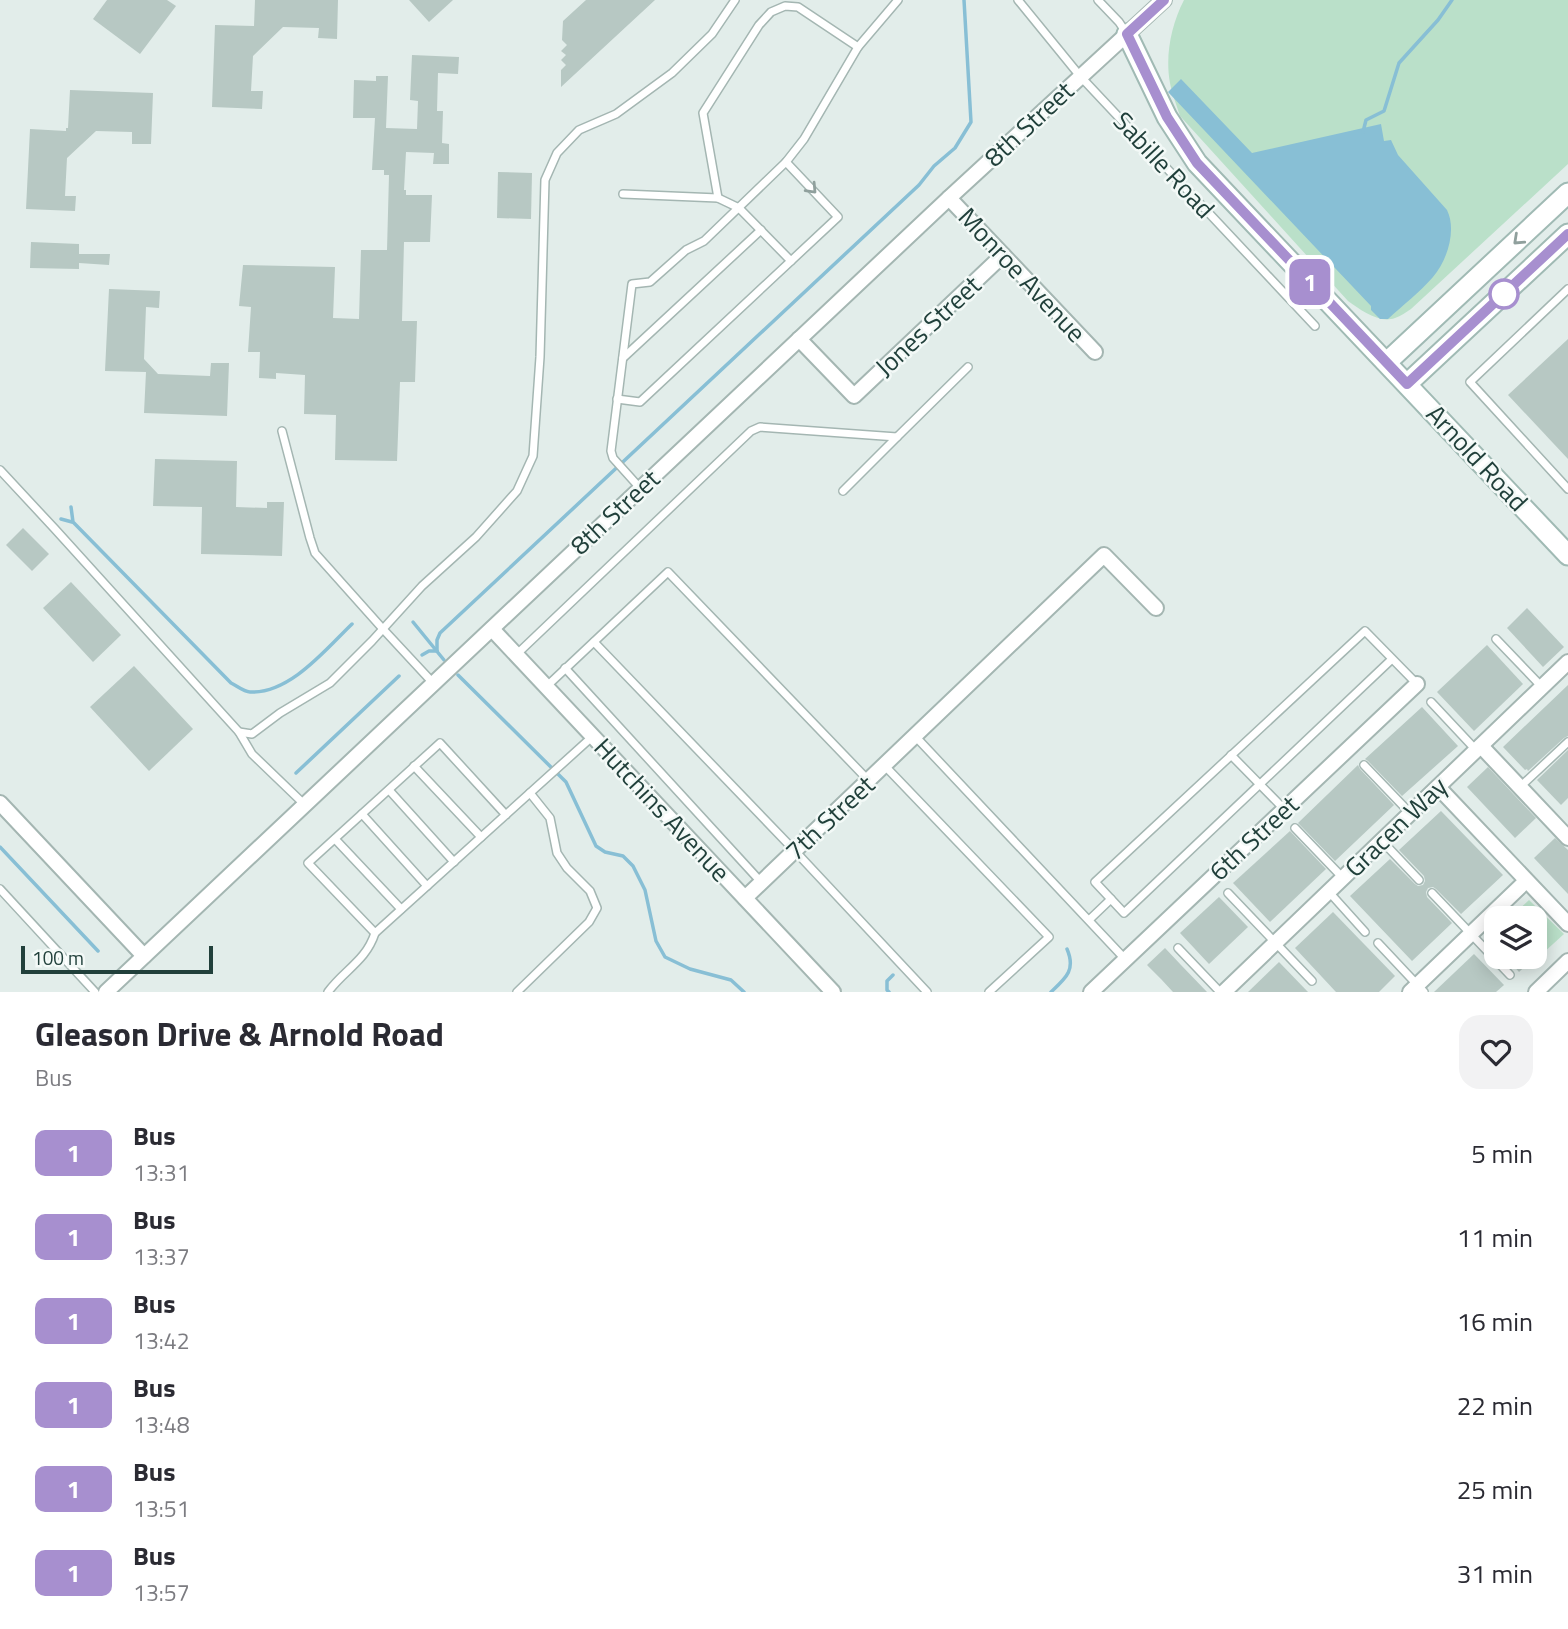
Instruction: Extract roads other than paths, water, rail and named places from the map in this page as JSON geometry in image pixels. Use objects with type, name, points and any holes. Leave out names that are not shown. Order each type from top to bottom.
[{"type":"street","name":"8th Street","points":[[106,992],[949,198],[1164,0]]},
{"type":"street","name":"Arnold Road","points":[[1127,34],[1167,117],[1197,163],[1568,555]]},
{"type":"street","points":[[1387,362],[1568,193]]},
{"type":"street","name":"Monroe Avenue","points":[[949,198],[1095,352]]},
{"type":"street","points":[[1407,384],[1568,234]]},
{"type":"street","name":"Jones Street","points":[[799,339],[854,396],[1003,255]]},
{"type":"street","name":"7th Street","points":[[745,898],[1104,555],[1156,608]]},
{"type":"street","name":"Hutchins Avenue","points":[[492,629],[833,992]]},
{"type":"street","name":"Gracen Way","points":[[1222,992],[1568,663]]},
{"type":"street","name":"6th Street","points":[[1090,992],[1417,684]]},
{"type":"street","points":[[1479,748],[1568,838]]},
{"type":"street","points":[[1438,787],[1568,925]]},
{"type":"street","points":[[0,803],[144,956]]},
{"type":"street","points":[[1417,990],[1526,881]]},
{"type":"street","points":[[1536,992],[1568,961]]},
{"type":"lane","points":[[239,732],[252,734],[280,713],[330,684],[422,586],[477,537],[517,491],[533,456],[540,357],[545,180],[557,153],[579,130],[616,114],[672,73],[712,34],[735,0]]},
{"type":"lane","points":[[640,488],[615,461],[611,451],[632,284],[650,282],[686,250],[704,241],[786,162],[804,139],[858,47],[898,0]]},
{"type":"lane","name":"Sabille Road","points":[[1018,0],[1080,76],[1315,326]]},
{"type":"lane","points":[[1098,0],[1127,34]]},
{"type":"lane","points":[[718,198],[703,113],[759,25],[771,12],[786,3],[798,7],[858,47]]},
{"type":"lane","points":[[617,399],[640,402],[838,217],[786,162]]},
{"type":"lane","points":[[623,194],[718,198],[739,208],[791,261]]},
{"type":"lane","points":[[623,358],[761,230]]},
{"type":"lane","points":[[1568,289],[1470,382],[1568,489]]},
{"type":"lane","points":[[843,491],[968,367]]},
{"type":"lane","points":[[516,655],[751,431],[760,427],[897,437]]},
{"type":"lane","points":[[282,431],[315,553],[434,684]]},
{"type":"lane","points":[[0,470],[239,732],[253,754],[304,805]]},
{"type":"lane","points":[[546,687],[668,572],[869,781]]},
{"type":"lane","points":[[1392,659],[1125,913],[1095,882],[1365,631],[1417,684]]},
{"type":"lane","points":[[1496,639],[1542,687]]},
{"type":"lane","points":[[594,642],[795,850],[927,992]]},
{"type":"lane","points":[[565,668],[762,883]]},
{"type":"lane","points":[[1431,702],[1479,748]]},
{"type":"lane","points":[[915,736],[1125,959]]},
{"type":"lane","points":[[328,992],[362,958],[371,946],[375,933],[593,737]]},
{"type":"lane","points":[[1520,787],[1568,742]]},
{"type":"lane","points":[[375,933],[308,863],[414,766],[440,743],[506,815]]},
{"type":"lane","points":[[1231,755],[1285,809]]},
{"type":"lane","points":[[885,765],[1049,937],[989,992]]},
{"type":"lane","points":[[1364,765],[1410,813]]},
{"type":"lane","points":[[414,766],[481,838]]},
{"type":"lane","points":[[389,790],[454,862]]},
{"type":"lane","points":[[517,992],[589,922],[597,908],[590,891],[567,868],[557,853],[550,818],[530,793]]},
{"type":"lane","points":[[362,814],[427,886]]},
{"type":"lane","points":[[1295,828],[1343,878]]},
{"type":"lane","points":[[335,839],[401,909]]},
{"type":"lane","points":[[1382,841],[1419,880]]},
{"type":"lane","points":[[0,889],[95,992]]},
{"type":"lane","points":[[1329,892],[1366,932]]},
{"type":"lane","points":[[1228,893],[1312,981]]},
{"type":"lane","points":[[1432,893],[1510,975]]},
{"type":"lane","points":[[1089,920],[1111,899]]},
{"type":"lane","points":[[1378,943],[1417,990]]},
{"type":"lane","points":[[1178,948],[1222,992]]},
{"type":"water","points":[[1181,79],[1252,153],[1381,124],[1384,141],[1391,140],[1398,155],[1447,210],[1450,218],[1449,245],[1433,277],[1388,319],[1380,319],[1371,310],[1371,306],[1168,92]]},
{"type":"waterway","points":[[437,651],[440,633],[919,185],[934,166],[955,148],[971,122],[964,0]]},
{"type":"waterway","points":[[1363,132],[1366,120],[1384,111],[1399,63],[1438,20],[1452,0]]},
{"type":"waterway","points":[[71,507],[73,522],[231,683],[245,691],[265,691],[293,678],[352,624]]},
{"type":"waterway","points":[[61,519],[72,522]]},
{"type":"waterway","points":[[413,622],[444,660]]},
{"type":"waterway","points":[[422,655],[437,651]]},
{"type":"waterway","points":[[458,675],[566,782],[596,846],[605,852],[623,856],[633,866],[645,890],[656,941],[665,957],[690,969],[731,980],[744,992]]},
{"type":"waterway","points":[[296,773],[399,676]]},
{"type":"waterway","points":[[0,847],[98,951]]},
{"type":"waterway","points":[[1051,992],[1070,968],[1067,949]]},
{"type":"waterway","points":[[889,992],[887,981],[893,975]]}]
